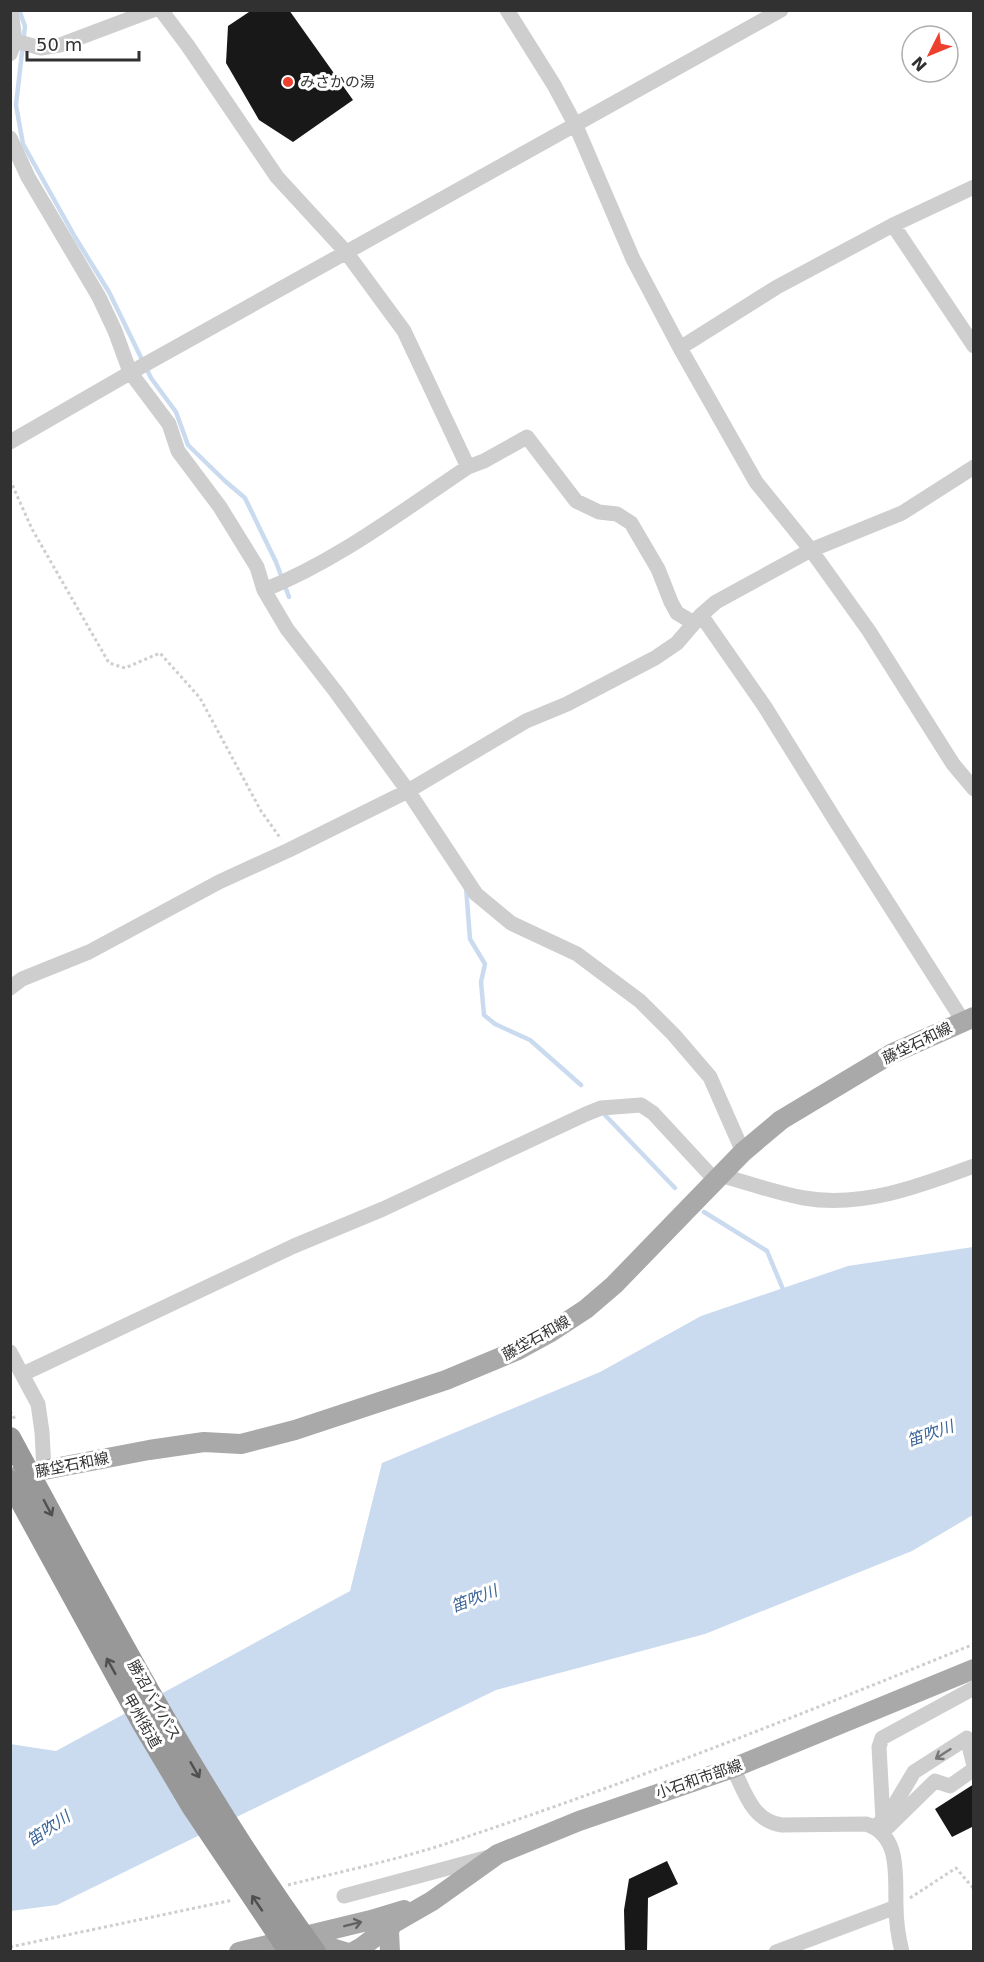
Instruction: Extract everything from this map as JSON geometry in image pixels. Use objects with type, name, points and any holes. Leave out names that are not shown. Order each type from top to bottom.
[{"type":"highway","name":"勝沼バイパス","points":[[10,1438],[134,1666],[204,1787],[315,1952]]},
{"type":"highway","name":"甲州街道","points":[[10,1479],[142,1722],[192,1806],[290,1952]]},
{"type":"main road","name":"藤垈石和線","points":[[10,1479],[44,1470],[150,1450],[204,1442],[241,1444],[295,1430],[446,1380],[518,1350],[586,1309],[642,1257],[743,1152],[781,1120],[891,1054],[968,1019]]},
{"type":"main road","name":"小石和市部線","points":[[353,1952],[392,1924],[432,1901],[498,1854],[579,1821],[733,1768],[974,1669]]},
{"type":"main road","name":"小石和市部線","points":[[247,1950],[371,1920],[432,1901]]},
{"type":"main road","points":[[390,1952],[388,1931],[392,1924]]},
{"type":"main road","name":"小石和市部線","points":[[247,1950],[319,1944],[345,1952]]},
{"type":"street","points":[[10,10],[13,48],[60,45],[153,10]]},
{"type":"street","points":[[160,10],[188,46],[277,177],[346,252],[404,331],[468,467]]},
{"type":"street","points":[[507,10],[554,85],[576,126],[633,259],[680,348],[756,482],[811,550],[869,631],[953,764],[974,789]]},
{"type":"street","points":[[10,442],[133,371],[781,10]]},
{"type":"street","points":[[10,138],[28,177],[99,297],[133,371],[169,424],[178,451],[220,507],[270,588],[287,629],[408,791],[476,894],[511,923],[577,954],[640,1001],[674,1035],[710,1077],[743,1152]]},
{"type":"street","points":[[680,348],[777,287],[893,225],[974,187]]},
{"type":"street","points":[[893,225],[974,346]]},
{"type":"street","points":[[270,588],[331,557],[468,467],[484,461],[527,437],[576,501],[599,512],[617,514],[631,523],[658,569],[670,602],[677,613],[697,619],[765,707],[842,832],[968,1019]]},
{"type":"street","points":[[10,988],[22,980],[89,952],[219,882],[408,791],[526,721],[567,704],[655,658],[677,643],[697,619],[716,602],[811,550],[902,513],[974,467]]},
{"type":"street","points":[[23,1374],[294,1246],[383,1209],[601,1108],[641,1105],[653,1113],[716,1179],[807,1198],[851,1200],[885,1195],[974,1166]]},
{"type":"street","points":[[10,1352],[38,1404],[44,1470]]},
{"type":"street","points":[[878,1830],[882,1820],[879,1747],[882,1738],[974,1688]]},
{"type":"street","points":[[967,1738],[974,1767],[950,1786],[935,1782],[878,1830],[914,1773],[967,1738]]},
{"type":"street","points":[[733,1768],[755,1812],[770,1824],[782,1826],[866,1824],[878,1830],[894,1852],[898,1934],[902,1952]]},
{"type":"street","points":[[344,1896],[498,1854]]},
{"type":"street","points":[[776,1952],[896,1907]]},
{"type":"path","points":[[10,480],[32,529],[109,663],[125,668],[160,653],[200,698],[261,811],[289,850]]},
{"type":"path","points":[[280,1887],[440,1845],[598,1792],[796,1716],[974,1644]]},
{"type":"path","points":[[896,1907],[956,1868],[974,1889]]},
{"type":"path","points":[[10,1947],[235,1899]]},
{"type":"water","name":"笛吹川","points":[[973,1247],[973,1515],[912,1551],[705,1634],[496,1690],[57,1905],[11,1911],[10,1744],[56,1751],[350,1591],[382,1463],[600,1372],[701,1316],[848,1266]]},
{"type":"building","name":"みさかの湯","points":[[252,10],[289,10],[353,100],[293,142],[259,120],[226,63],[228,26]]},
{"type":"building","points":[[974,1784],[974,1826],[952,1837],[935,1809]]},
{"type":"building","points":[[667,1861],[678,1884],[648,1898],[647,1952],[625,1952],[624,1910],[629,1879]]},
{"type":"waterway","points":[[19,10],[25,26],[16,105],[23,144],[109,292],[151,378],[176,412],[188,445],[245,498],[276,562],[289,597]]},
{"type":"waterway","points":[[466,887],[470,939],[485,964],[481,982],[484,1015],[495,1024],[530,1040],[581,1085]]},
{"type":"waterway","points":[[604,1114],[675,1188]]},
{"type":"waterway","points":[[704,1212],[767,1251],[785,1294]]},
{"type":"place","name":"みさかの湯","points":[[288,82]]}]
